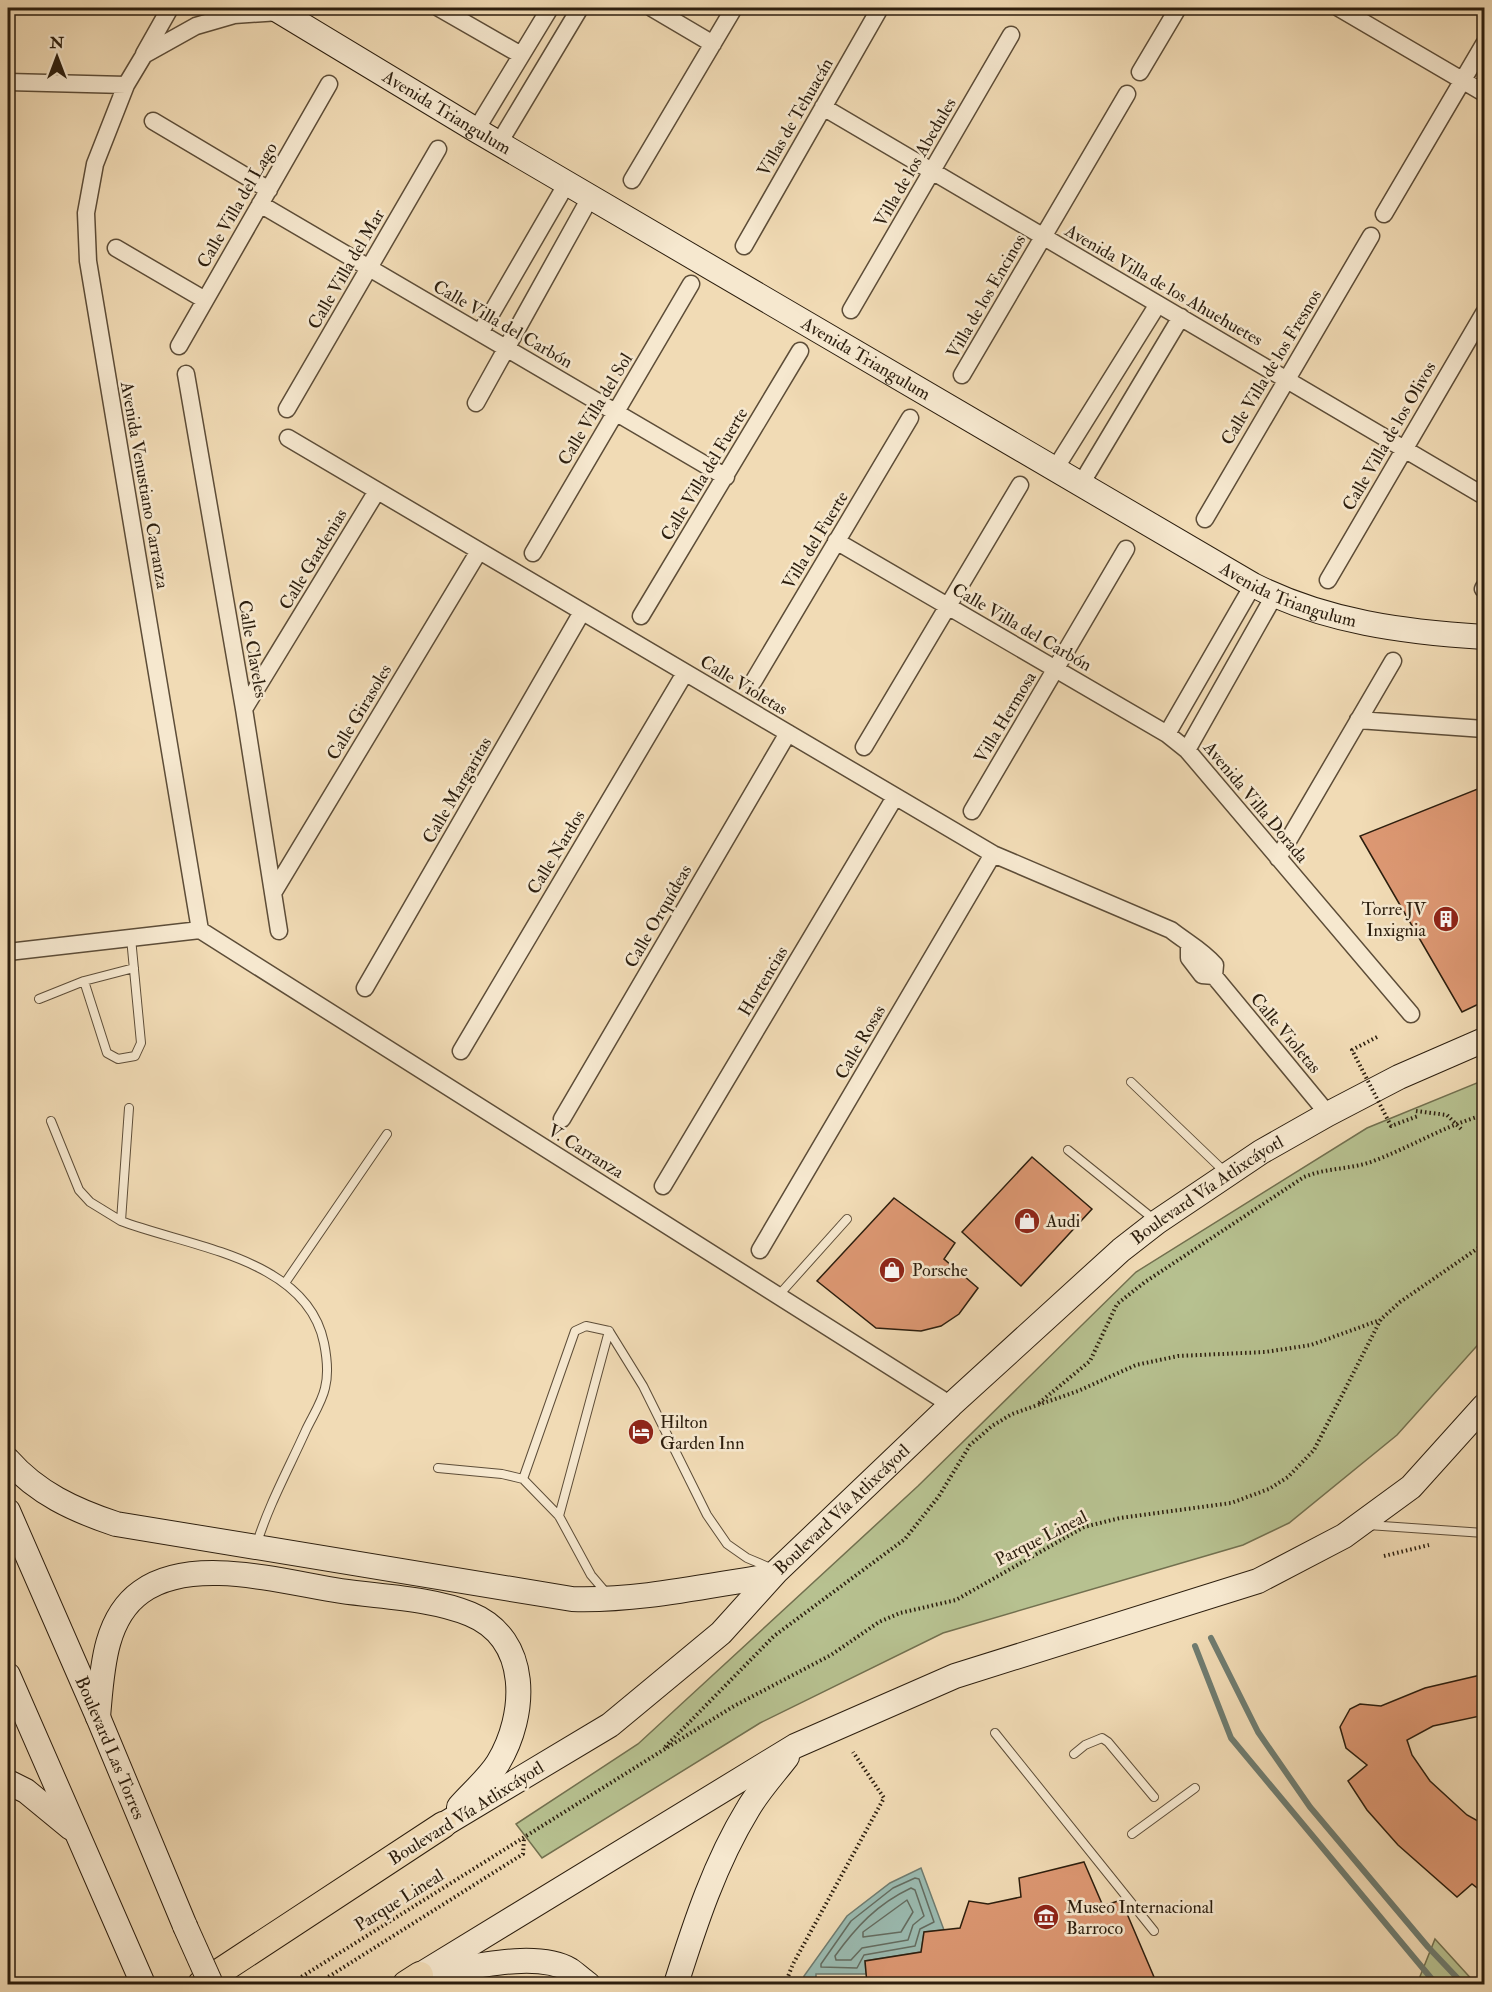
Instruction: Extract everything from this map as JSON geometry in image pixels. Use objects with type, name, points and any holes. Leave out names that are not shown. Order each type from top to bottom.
[{"type":"main road","name":"Avenida Triangulum","points":[[277,10],[477,130],[1253,585],[1275,596],[1350,621],[1409,631],[1485,637]]},
{"type":"main road","name":"Boulevard Vía Atlixcáyotl","points":[[201,1984],[443,1825],[610,1725],[721,1634],[774,1574],[951,1405],[1121,1250],[1157,1222],[1227,1174],[1328,1114],[1399,1077],[1485,1040]]},
{"type":"main road","points":[[413,1980],[795,1746],[955,1676],[1258,1581],[1362,1524],[1411,1486],[1485,1406]]},
{"type":"main road","points":[[8,1460],[18,1472],[52,1497],[82,1513],[116,1524],[572,1599],[612,1600],[656,1596],[774,1574]]},
{"type":"main road","name":"Boulevard Las Torres","points":[[8,1511],[211,1984]]},
{"type":"main road","points":[[98,1717],[106,1651],[125,1608],[141,1592],[181,1574],[225,1573],[454,1608],[490,1626],[506,1643],[516,1663],[519,1685],[514,1726],[497,1765],[443,1825]]},
{"type":"main road","points":[[8,1675],[142,1984]]},
{"type":"main road","points":[[676,1984],[694,1927],[722,1859],[748,1808],[795,1746]]},
{"type":"main road","points":[[8,1782],[26,1791],[74,1831]]},
{"type":"main road","points":[[413,1980],[505,1963],[542,1962],[568,1969],[588,1984]]},
{"type":"street","name":"Avenida Venustiano Carranza","points":[[170,8],[126,85],[95,164],[86,213],[88,261],[200,930]]},
{"type":"street","points":[[439,8],[521,56]]},
{"type":"street","points":[[477,130],[550,8]]},
{"type":"street","points":[[500,143],[580,8]]},
{"type":"street","points":[[652,8],[713,44]]},
{"type":"street","points":[[632,180],[734,8]]},
{"type":"street","name":"Villas de Tehuacán","points":[[744,246],[880,8]]},
{"type":"street","points":[[1140,72],[1178,8]]},
{"type":"street","points":[[144,55],[206,23],[234,15],[277,10]]},
{"type":"street","points":[[1348,10],[1485,93]]},
{"type":"street","name":"Villa de los Abedules","points":[[851,309],[1011,34]]},
{"type":"street","points":[[1384,214],[1485,44]]},
{"type":"street","points":[[8,82],[126,85]]},
{"type":"street","name":"Calle Villa del Lago","points":[[179,346],[329,84]]},
{"type":"street","name":"Villa de los Encinos","points":[[962,375],[1127,94]]},
{"type":"street","name":"Avenida Villa de los Ahuehuetes","points":[[823,107],[1485,496]]},
{"type":"street","points":[[153,121],[268,190]]},
{"type":"street","name":"Calle Villa del Mar","points":[[286,409],[438,149]]},
{"type":"street","points":[[480,333],[567,183]]},
{"type":"street","points":[[476,403],[591,196]]},
{"type":"street","name":"Calle Villa del Carbón","points":[[260,204],[726,477]]},
{"type":"street","name":"Calle Villa de los Fresnos","points":[[1205,519],[1371,236]]},
{"type":"street","points":[[116,248],[205,300]]},
{"type":"street","name":"Calle Villa del Sol","points":[[533,553],[691,284]]},
{"type":"street","points":[[1055,469],[1158,304]]},
{"type":"street","name":"Calle Villa de los Olivos","points":[[1328,580],[1485,313]]},
{"type":"street","points":[[1081,484],[1181,317]]},
{"type":"street","name":"Calle Villa del Fuerte","points":[[641,616],[800,351]]},
{"type":"street","name":"Calle Claveles","points":[[186,374],[244,709],[279,931]]},
{"type":"street","name":"Villa del Fuerte","points":[[753,682],[910,418]]},
{"type":"street","name":"Calle Violetas","points":[[288,438],[993,854],[1171,930],[1189,946],[1203,951],[1215,965],[1214,976],[1328,1114]]},
{"type":"street","points":[[864,747],[1020,485]]},
{"type":"street","name":"Calle Gardenias","points":[[244,709],[377,491]]},
{"type":"street","name":"Calle Villa del Carbón","points":[[837,541],[1167,734],[1187,750]]},
{"type":"street","name":"Villa Hermosa","points":[[972,811],[1126,549]]},
{"type":"street","name":"Calle Girasoles","points":[[273,893],[479,551]]},
{"type":"street","points":[[1167,734],[1253,585]]},
{"type":"street","name":"Avenida Villa Dorada","points":[[1275,596],[1187,750],[1411,1014]]},
{"type":"street","name":"Calle Margaritas","points":[[365,988],[582,612]]},
{"type":"street","points":[[1278,858],[1393,661]]},
{"type":"street","name":"Calle Nardos","points":[[461,1051],[685,673]]},
{"type":"street","points":[[1358,720],[1485,729]]},
{"type":"street","name":"Calle Orquídeas","points":[[562,1119],[788,733]]},
{"type":"street","name":"Hortencias","points":[[663,1186],[895,797]]},
{"type":"street","name":"Calle Rosas","points":[[760,1250],[993,854]]},
{"type":"street","points":[[8,952],[200,930]]},
{"type":"street","name":"V. Carranza","points":[[200,930],[951,1405]]},
{"type":"lane","points":[[84,981],[107,1053],[118,1059],[135,1056],[141,1043],[131,938]]},
{"type":"lane","points":[[39,999],[84,981],[134,968]]},
{"type":"lane","points":[[1131,1082],[1227,1174]]},
{"type":"lane","points":[[121,1221],[129,1108]]},
{"type":"lane","points":[[51,1120],[79,1190],[90,1202],[121,1221],[231,1255],[285,1283],[298,1293],[321,1326],[328,1364],[325,1389],[265,1519],[256,1547]]},
{"type":"lane","points":[[285,1283],[387,1134]]},
{"type":"lane","points":[[1068,1149],[1157,1222]]},
{"type":"lane","points":[[778,1296],[847,1219]]},
{"type":"lane","points":[[523,1479],[575,1331],[586,1326],[609,1331],[643,1386],[707,1515],[727,1544],[774,1574]]},
{"type":"lane","points":[[559,1516],[609,1331]]},
{"type":"lane","points":[[438,1468],[502,1474],[523,1479],[559,1516],[591,1575],[612,1600]]},
{"type":"lane","points":[[1362,1524],[1485,1533]]},
{"type":"lane","points":[[995,1732],[1154,1931]]},
{"type":"lane","points":[[1074,1754],[1096,1739],[1108,1742],[1154,1797]]},
{"type":"lane","points":[[1132,1833],[1195,1788]]},
{"type":"path","points":[[1377,1037],[1352,1050],[1391,1126],[1418,1116]]},
{"type":"path","points":[[1416,1111],[1447,1115],[1463,1131]]},
{"type":"path","points":[[1036,1406],[1090,1361],[1117,1304],[1145,1282],[1304,1178],[1322,1170],[1351,1168],[1376,1160],[1455,1123],[1485,1115]]},
{"type":"path","name":"Parque Lineal","points":[[290,1984],[734,1706],[831,1655],[879,1622],[900,1613],[956,1600],[1084,1527],[1120,1518],[1231,1503],[1269,1489],[1288,1477],[1314,1450],[1381,1319],[1400,1302],[1485,1244]]},
{"type":"path","name":"Parque Lineal","points":[[660,1752],[774,1636],[905,1539],[939,1496],[970,1445],[992,1426],[1012,1414],[1078,1391],[1136,1365],[1178,1356],[1265,1352],[1311,1345],[1381,1319]]},
{"type":"path","points":[[1384,1556],[1424,1545],[1436,1545]]},
{"type":"path","points":[[785,1984],[793,1964],[884,1798],[853,1752]]},
{"type":"path","name":"Parque Lineal","points":[[316,1984],[523,1854],[524,1838]]},
{"type":"green space","points":[[1484,1080],[1484,1338],[1397,1435],[1289,1523],[1243,1545],[943,1633],[760,1723],[542,1858],[516,1824],[638,1744],[918,1486],[1136,1272],[1367,1128]]},
{"type":"green space","points":[[1435,1939],[1476,1984],[1417,1984]]},
{"type":"water","points":[[921,1868],[944,1930],[924,1932],[921,1952],[865,1961],[866,1974],[816,1974],[816,1984],[802,1984],[804,1976],[847,1916],[890,1883]]},
{"type":"building","name":"Torre JV Inxignia","points":[[1485,786],[1485,1001],[1462,1012],[1360,836]]},
{"type":"building","name":"Audi","points":[[1032,1157],[1092,1209],[1021,1286],[962,1232]]},
{"type":"building","name":"Porsche","points":[[894,1198],[955,1243],[944,1259],[978,1288],[959,1314],[941,1326],[921,1331],[876,1328],[817,1281]]},
{"type":"building","points":[[1485,1674],[1485,1715],[1433,1726],[1407,1740],[1412,1755],[1430,1781],[1467,1815],[1485,1825],[1485,1894],[1472,1884],[1457,1897],[1398,1845],[1367,1810],[1348,1781],[1367,1765],[1346,1748],[1340,1727],[1350,1709],[1360,1704],[1381,1706],[1425,1688]]},
{"type":"building","name":"Museo Internacional Barroco","points":[[1084,1862],[1103,1906],[1121,1900],[1157,1984],[867,1984],[865,1961],[921,1952],[924,1932],[960,1928],[969,1901],[988,1904],[1021,1897],[1019,1878]]},
{"type":"waterway","points":[[1211,1638],[1258,1732],[1310,1807],[1428,1947],[1463,1984]]},
{"type":"waterway","points":[[1195,1646],[1231,1738],[1436,1984]]},
{"type":"place","name":"Torre JV Inxignia","points":[[1446,919]]},
{"type":"place","name":"Audi","points":[[1027,1221]]},
{"type":"place","name":"Porsche","points":[[892,1270]]},
{"type":"place","name":"Hilton Garden Inn","points":[[641,1432]]},
{"type":"place","name":"Museo Internacional Barroco","points":[[1046,1917]]}]
